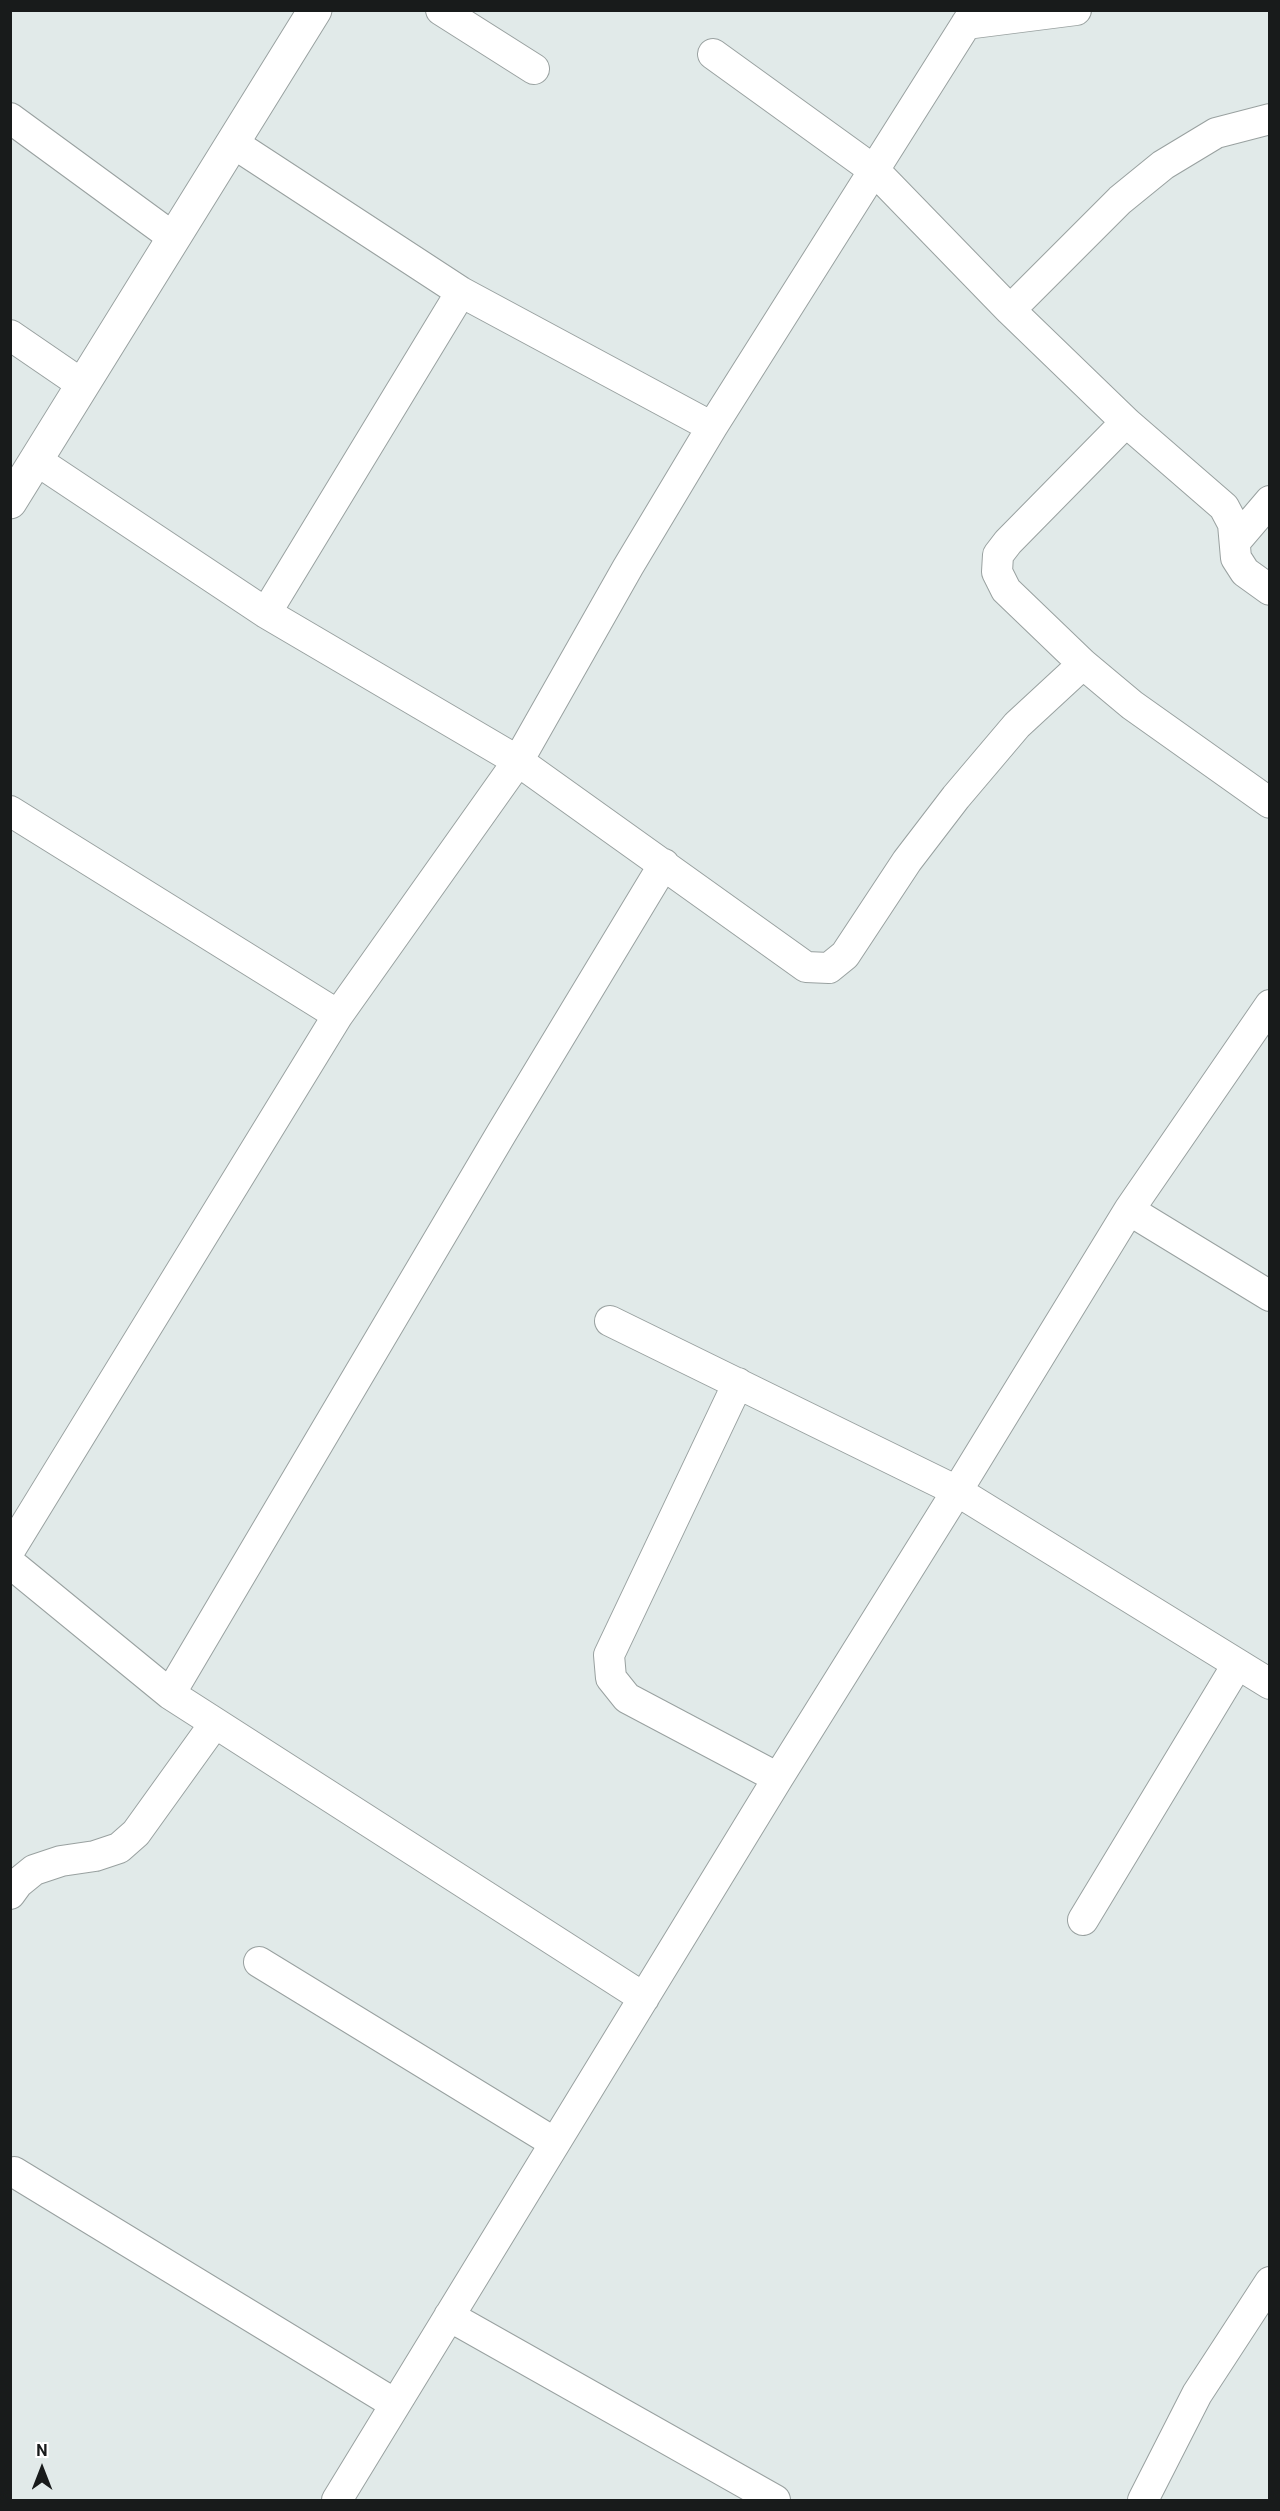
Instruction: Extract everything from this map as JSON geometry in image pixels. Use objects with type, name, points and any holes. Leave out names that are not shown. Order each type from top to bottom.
[{"type":"street","points":[[10,502],[315,10]]},
{"type":"street","points":[[441,10],[534,69]]},
{"type":"street","points":[[10,1550],[338,1015],[518,762],[628,567],[712,427],[971,17],[1076,10]]},
{"type":"street","points":[[712,54],[875,171],[1010,310],[1126,422],[1224,507],[1233,524],[1236,558],[1245,572],[1269,590]]},
{"type":"street","points":[[10,118],[174,238]]},
{"type":"street","points":[[1010,310],[1120,200],[1163,165],[1216,133],[1269,119]]},
{"type":"street","points":[[233,143],[460,292],[712,427]]},
{"type":"street","points":[[266,613],[460,292]]},
{"type":"street","points":[[10,335],[83,385]]},
{"type":"street","points":[[1126,422],[1008,542],[999,555],[997,572],[1006,590],[1083,664],[1132,705],[1269,803]]},
{"type":"street","points":[[36,460],[266,613],[518,762],[806,967],[829,968],[845,955],[907,861],[956,796],[1017,724],[1083,664]]},
{"type":"street","points":[[1235,542],[1269,501]]},
{"type":"street","points":[[10,811],[338,1015]]},
{"type":"street","points":[[170,1694],[501,1134],[664,864]]},
{"type":"street","points":[[337,2500],[778,1778],[1129,1210],[1269,1005]]},
{"type":"street","points":[[1129,1210],[1269,1296]]},
{"type":"street","points":[[610,1320],[957,1491],[1269,1684]]},
{"type":"street","points":[[738,1383],[609,1654],[611,1678],[627,1698],[778,1778]]},
{"type":"street","points":[[10,1563],[170,1694],[644,1998]]},
{"type":"street","points":[[1083,1920],[1237,1665]]},
{"type":"street","points":[[10,1894],[18,1883],[34,1870],[61,1861],[95,1856],[119,1848],[136,1833],[215,1723]]},
{"type":"street","points":[[259,1962],[555,2143]]},
{"type":"street","points":[[14,2172],[395,2404]]},
{"type":"street","points":[[1143,2500],[1197,2394],[1269,2282]]},
{"type":"street","points":[[449,2316],[775,2500]]}]
